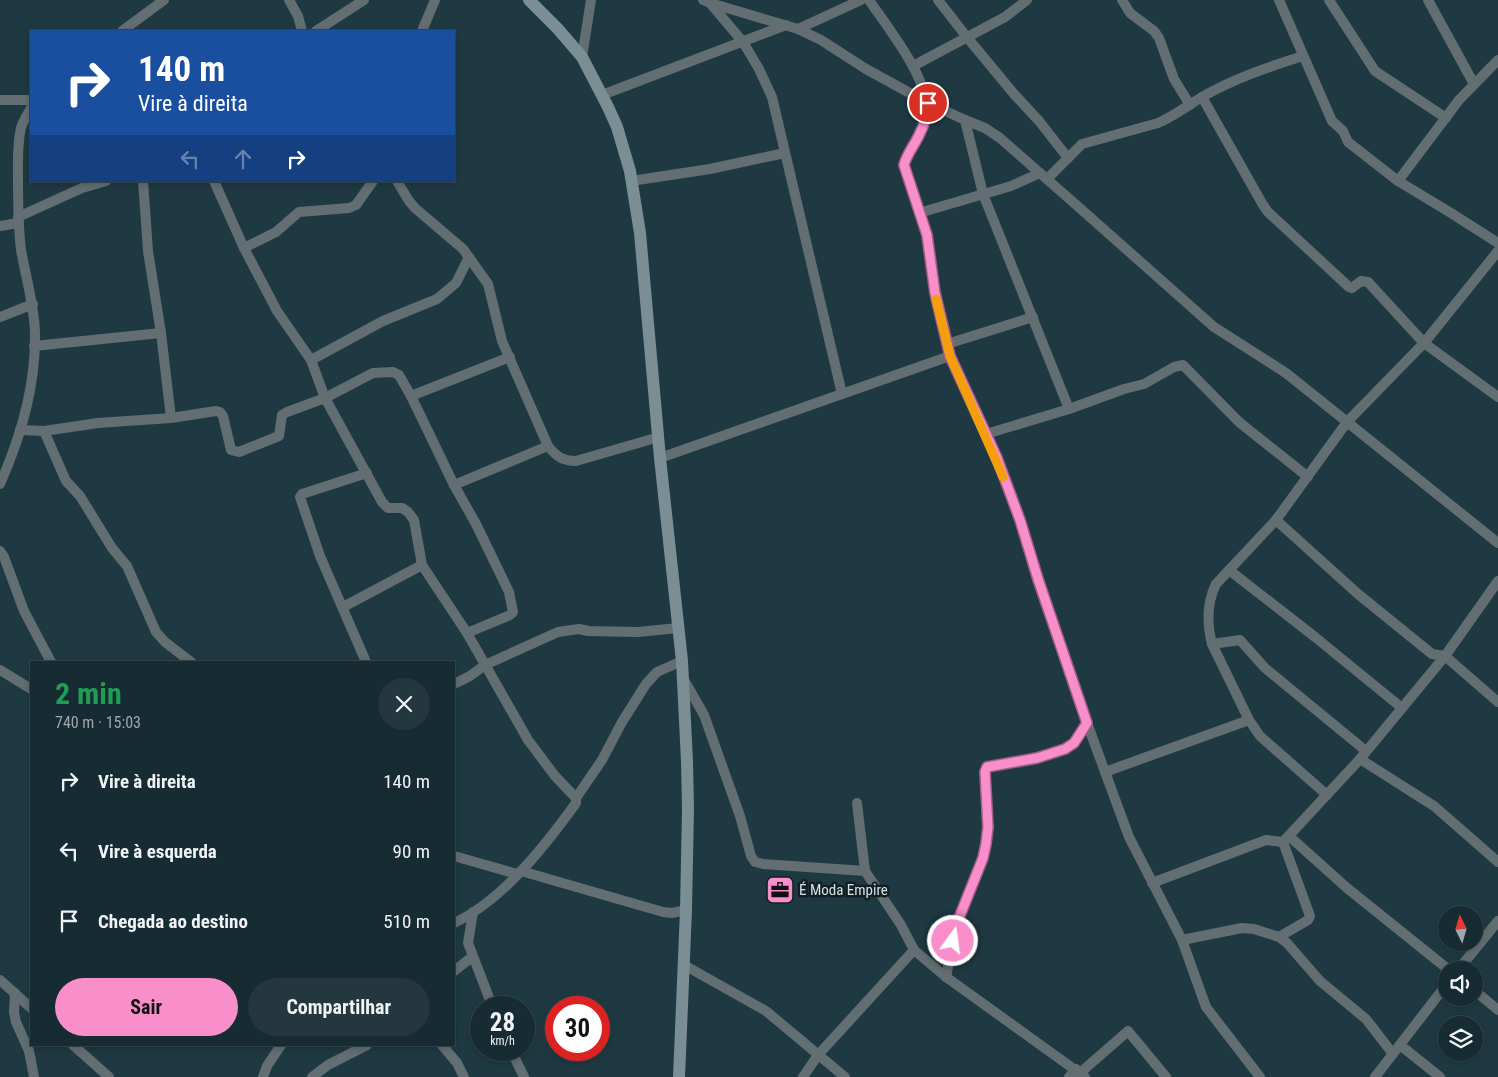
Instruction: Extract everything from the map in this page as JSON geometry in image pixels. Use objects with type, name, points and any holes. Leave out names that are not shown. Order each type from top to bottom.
[{"type":"street","points":[[128,30],[164,0]]},
{"type":"street","points":[[288,0],[298,16],[302,30]]},
{"type":"street","points":[[318,30],[364,0]]},
{"type":"street","points":[[422,30],[435,0]]},
{"type":"street","points":[[529,0],[582,57],[602,94],[617,128],[632,182],[640,233],[660,458],[682,661],[688,809],[679,1077]]},
{"type":"street","points":[[582,57],[591,0]]},
{"type":"street","points":[[798,29],[861,0]]},
{"type":"street","points":[[869,0],[913,66],[928,103],[921,133],[906,157],[904,165],[927,235],[935,293],[950,356],[997,458],[1020,520],[1040,588],[1087,723],[1129,836],[1182,940],[1206,1007],[1260,1077]]},
{"type":"street","points":[[938,0],[1068,158]]},
{"type":"street","points":[[913,66],[1005,16],[1028,0]]},
{"type":"street","points":[[1122,0],[1130,13],[1154,31],[1159,38],[1174,79],[1190,105]]},
{"type":"street","points":[[1279,0],[1332,121],[1343,131],[1348,142],[1398,181],[1498,243]]},
{"type":"street","points":[[1329,0],[1375,71],[1446,118]]},
{"type":"street","points":[[1428,0],[1474,84]]},
{"type":"street","points":[[707,2],[798,29],[928,103],[985,128],[1000,138],[1199,314],[1214,326],[1286,373],[1498,543]]},
{"type":"street","points":[[707,2],[743,42],[759,69],[772,97],[842,394]]},
{"type":"street","points":[[602,94],[786,25]]},
{"type":"street","points":[[919,213],[1044,176],[1068,158],[1082,144],[1158,123],[1202,97],[1260,70],[1303,56]]},
{"type":"street","points":[[1398,181],[1459,100],[1498,60]]},
{"type":"street","points":[[1202,97],[1268,212],[1349,287],[1352,288],[1362,281],[1368,282],[1424,343],[1498,396]]},
{"type":"street","points":[[0,100],[30,100]]},
{"type":"street","points":[[0,484],[20,430],[31,382],[34,346],[33,304],[21,250],[18,220],[18,144],[22,126],[30,110]]},
{"type":"street","points":[[965,120],[983,194],[1069,409]]},
{"type":"street","points":[[632,182],[785,153]]},
{"type":"street","points":[[0,226],[18,220],[82,188],[103,182]]},
{"type":"street","points":[[143,182],[148,251],[161,333],[171,418]]},
{"type":"street","points":[[214,182],[244,248],[277,311],[311,360],[325,398],[382,502],[388,508],[402,508],[414,520],[422,565],[467,633],[528,740],[555,776],[576,798]]},
{"type":"street","points":[[244,248],[276,232],[299,212],[349,208],[356,205],[372,182]]},
{"type":"street","points":[[398,182],[415,208],[454,240],[488,284],[502,341],[548,446],[558,457],[567,461],[576,461],[659,436]]},
{"type":"street","points":[[1327,795],[1266,743],[1249,720],[1212,644],[1208,614],[1212,592],[1216,584],[1276,520],[1347,422],[1424,343],[1498,251]]},
{"type":"street","points":[[311,360],[383,320],[437,299],[456,283],[469,258]]},
{"type":"street","points":[[0,317],[33,304]]},
{"type":"street","points":[[947,344],[1033,317]]},
{"type":"street","points":[[34,346],[161,333]]},
{"type":"street","points":[[660,458],[950,356]]},
{"type":"street","points":[[411,396],[510,357]]},
{"type":"street","points":[[986,434],[1144,384],[1178,365],[1183,365],[1239,422],[1308,477]]},
{"type":"street","points":[[20,430],[44,431],[98,423],[171,418],[216,411],[220,412],[223,416],[231,450],[239,452],[279,436],[282,415],[325,398],[373,373],[393,372],[399,376],[411,396],[454,485],[510,592],[513,605],[513,612],[510,615],[467,633]]},
{"type":"street","points":[[44,431],[66,481],[80,496],[112,548],[126,566],[156,632],[165,642],[190,661]]},
{"type":"street","points":[[454,485],[548,446]]},
{"type":"street","points":[[366,661],[320,556],[300,497],[302,494],[367,473]]},
{"type":"street","points":[[1276,520],[1358,594],[1432,654],[1445,656],[1498,702]]},
{"type":"street","points":[[0,551],[24,611],[50,661]]},
{"type":"street","points":[[343,607],[422,565]]},
{"type":"street","points":[[1230,570],[1402,708]]},
{"type":"street","points":[[1286,839],[1363,755],[1445,656],[1498,581]]},
{"type":"street","points":[[455,684],[485,665],[558,632],[570,630],[626,632],[678,628]]},
{"type":"street","points":[[1212,644],[1240,640],[1265,668],[1363,755],[1434,806],[1498,862]]},
{"type":"street","points":[[455,922],[473,912],[499,892],[549,841],[576,803],[576,798],[602,760],[622,722],[646,684],[657,672],[682,661]]},
{"type":"street","points":[[0,670],[30,689]]},
{"type":"street","points":[[682,678],[704,715],[740,816],[751,856],[755,862],[865,871]]},
{"type":"street","points":[[1105,772],[1249,720]]},
{"type":"street","points":[[946,977],[957,923],[983,858],[986,844],[988,827],[985,772],[987,767],[1037,758],[1065,749],[1074,743],[1087,723]]},
{"type":"street","points":[[857,803],[865,871],[902,926],[914,950],[946,977],[1077,1074],[1128,1030],[1166,1077]]},
{"type":"street","points":[[1152,883],[1266,840],[1286,839],[1438,961]]},
{"type":"street","points":[[1279,937],[1308,920],[1310,916],[1286,839]]},
{"type":"street","points":[[455,856],[663,912],[672,913],[686,910]]},
{"type":"street","points":[[473,912],[468,944],[488,996]]},
{"type":"street","points":[[1465,961],[1498,920]]},
{"type":"street","points":[[1182,940],[1242,928],[1254,929],[1279,937],[1287,943],[1320,981],[1366,1019],[1393,1054]]},
{"type":"street","points":[[803,1077],[818,1054],[914,950]]},
{"type":"street","points":[[455,970],[472,957]]},
{"type":"street","points":[[684,965],[760,1007],[845,1077]]},
{"type":"street","points":[[0,980],[29,1004]]},
{"type":"street","points":[[15,993],[14,1012],[16,1022],[29,1051],[34,1077]]},
{"type":"street","points":[[1375,1077],[1438,995]]},
{"type":"street","points":[[1483,998],[1498,1010]]},
{"type":"street","points":[[1400,1045],[1440,1077]]},
{"type":"street","points":[[74,1046],[109,1077]]},
{"type":"street","points":[[263,1077],[267,1066],[280,1046]]},
{"type":"street","points":[[312,1077],[328,1065],[365,1046]]},
{"type":"street","points":[[443,1046],[457,1063],[464,1077]]},
{"type":"street","points":[[516,1061],[524,1077]]},
{"type":"slow traffic","points":[[936,299],[950,356],[997,458],[1003,477]]},
{"type":"place","name":"É Moda Empire","points":[[780,890]]},
{"type":"route","points":[[928,103],[921,133],[906,157],[904,165],[907,179],[927,235],[935,293],[950,356],[997,458],[1020,520],[1087,723],[1080,736],[1065,749],[1037,758],[987,767],[985,772],[988,827],[986,844],[983,858],[962,908],[953,941]]}]
